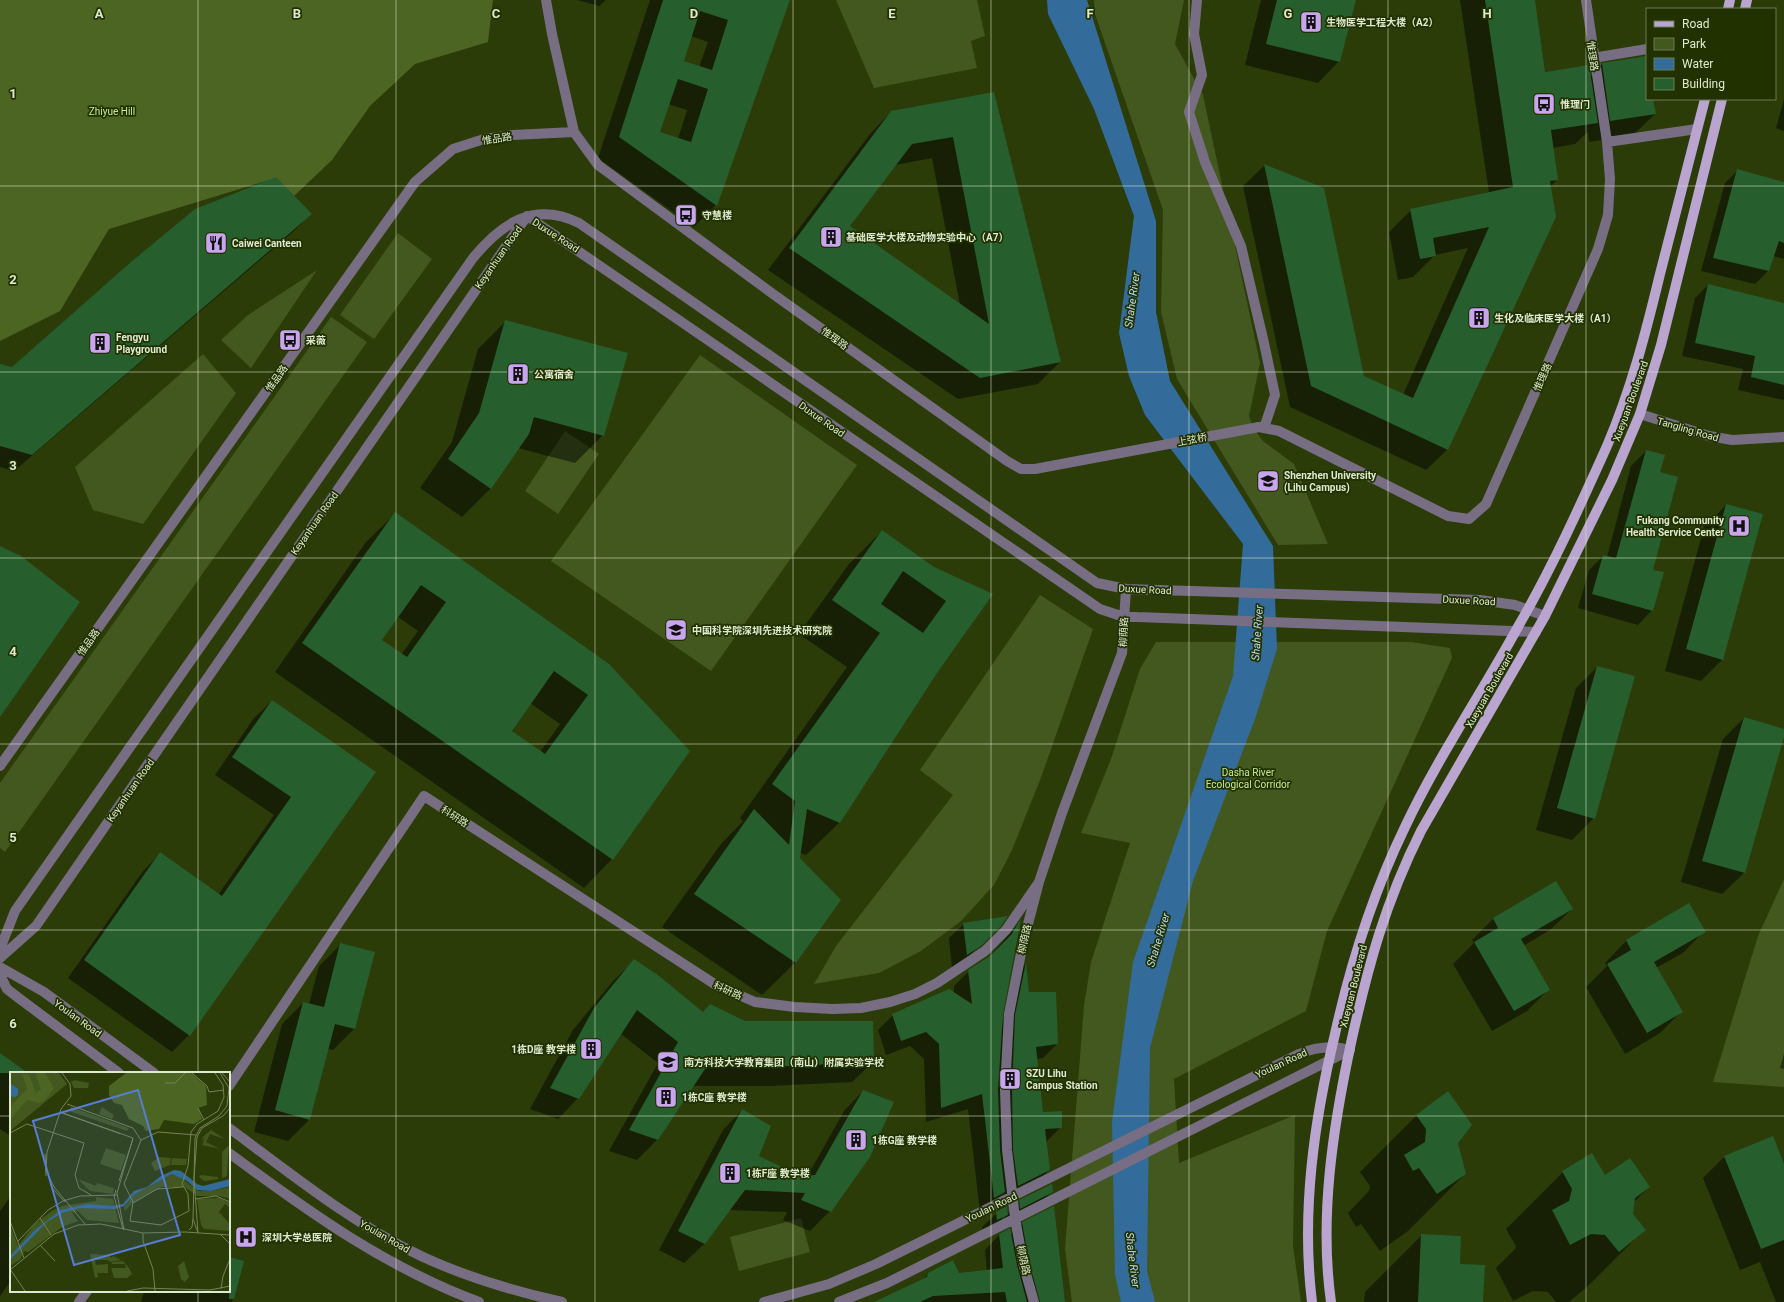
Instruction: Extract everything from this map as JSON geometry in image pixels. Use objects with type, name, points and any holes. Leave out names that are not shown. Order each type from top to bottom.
[{"type":"main road","name":"Xueyuan Boulevard","points":[[1312,1302],[1308,1242],[1309,1201],[1316,1131],[1329,1060],[1344,994],[1365,923],[1391,856],[1421,794],[1528,610],[1595,471],[1627,393],[1644,338],[1705,100]]},
{"type":"main road","name":"Xueyuan Boulevard","points":[[1331,1302],[1327,1209],[1335,1130],[1350,1050],[1378,933],[1404,865],[1420,831],[1545,616],[1612,480],[1640,414],[1662,345],[1722,100]]},
{"type":"street","points":[[546,0],[574,132]]},
{"type":"street","points":[[1197,0],[1194,34],[1202,75],[1189,112],[1205,162],[1240,246],[1264,343],[1274,395],[1261,427]]},
{"type":"street","name":"惟理路","points":[[1261,427],[1279,431],[1448,516],[1468,519],[1486,504],[1598,249],[1608,215],[1610,179],[1607,142],[1586,0]]},
{"type":"street","points":[[1594,58],[1646,49]]},
{"type":"street","points":[[1607,142],[1697,129]]},
{"type":"street","name":"惟理路","points":[[574,132],[598,165],[773,294],[1007,461],[1021,469],[1035,469],[1126,452]]},
{"type":"street","name":"惟品路","points":[[0,766],[415,182],[453,149],[476,141],[513,135],[574,132]]},
{"type":"street","name":"Duxue Road","points":[[527,216],[544,213],[556,214],[580,223],[1087,577],[1106,586],[1126,589],[1480,600],[1500,602],[1545,616]]},
{"type":"street","name":"Duxue Road","points":[[527,216],[1100,609],[1124,616],[1536,632]]},
{"type":"street","name":"Keyanhuan Road","points":[[0,949],[15,911],[473,258],[496,232],[527,216]]},
{"type":"street","name":"Keyanhuan Road","points":[[0,958],[36,926],[527,216]]},
{"type":"street","name":"Tangling Road","points":[[1640,414],[1709,436],[1732,440],[1784,437]]},
{"type":"street","name":"上弦桥","points":[[1126,452],[1261,427]]},
{"type":"street","name":"柳荫路","points":[[1034,1302],[1023,1263],[1015,1218],[1007,1150],[1005,1090],[1009,1014],[1023,943],[1038,882],[1062,813],[1122,653],[1126,589]]},
{"type":"street","name":"科研路","points":[[230,1085],[424,796],[710,981],[755,1002],[832,1009],[862,1008],[890,1002],[915,994],[937,983],[985,951],[1006,930],[1038,882]]},
{"type":"street","name":"Youlan Road","points":[[0,967],[44,992],[153,1072]]},
{"type":"street","name":"Youlan Road","points":[[0,974],[8,989],[20,999],[118,1072]]},
{"type":"street","name":"Youlan Road","points":[[764,1302],[806,1291],[855,1274],[1309,1049],[1332,1047],[1350,1050]]},
{"type":"street","name":"Youlan Road","points":[[839,1302],[887,1283],[1350,1050]]},
{"type":"street","name":"Youlan Road","points":[[230,1129],[322,1196],[403,1247],[468,1276],[524,1293],[562,1302]]},
{"type":"street","name":"Youlan Road","points":[[230,1154],[299,1205],[360,1245],[423,1279],[479,1302]]},
{"type":"street","points":[[79,1302],[86,1292]]},
{"type":"green space","name":"Zhiyue Hill","points":[[0,0],[493,0],[488,42],[415,64],[370,106],[332,160],[294,196],[276,178],[109,229],[60,311],[0,341]]},
{"type":"green space","points":[[836,0],[977,0],[985,36],[971,41],[977,68],[874,88]]},
{"type":"green space","points":[[1094,0],[1184,0],[1175,44],[1203,95],[1260,363],[1249,416],[1253,428],[1263,441],[1294,464],[1328,544],[1278,545],[1177,379],[1161,312],[1163,210],[1095,14]]},
{"type":"green space","points":[[398,233],[432,259],[374,339],[340,315]]},
{"type":"green space","points":[[317,270],[251,368],[221,340],[248,315]]},
{"type":"green space","points":[[331,317],[367,342],[5,852],[0,848],[0,783]]},
{"type":"green space","points":[[203,354],[236,393],[143,524],[93,510],[75,467]]},
{"type":"green space","points":[[700,355],[857,465],[711,671],[551,561]]},
{"type":"green space","points":[[565,431],[599,454],[558,514],[525,491]]},
{"type":"green space","points":[[1040,595],[1093,629],[1042,775],[1012,850],[994,885],[961,921],[921,951],[879,973],[814,984],[836,946],[953,795],[920,770]]},
{"type":"green space","name":"Dasha River Ecological Corridor","points":[[1156,642],[1411,642],[1450,648],[1452,658],[1327,931],[1306,1011],[1174,1079],[1179,1163],[1295,1115],[1293,1246],[1301,1302],[1072,1302],[1065,1249],[1084,1006],[1091,962],[1130,843],[1081,833],[1111,759],[1140,669]]},
{"type":"green space","points":[[1784,879],[1784,1087],[1713,1082],[1758,936]]},
{"type":"green space","points":[[801,1218],[810,1252],[739,1271],[730,1237]]},
{"type":"water","name":"Shahe River","points":[[1047,0],[1087,0],[1156,221],[1156,312],[1170,381],[1273,546],[1277,649],[1255,719],[1193,881],[1150,1048],[1147,1271],[1155,1302],[1121,1302],[1115,1275],[1112,1122],[1133,962],[1233,676],[1243,544],[1145,415],[1129,376],[1119,333],[1134,216],[1094,109],[1048,14]]},
{"type":"building","points":[[663,0],[790,0],[717,206],[619,137]],"holes":[[[700,11],[728,20],[712,70],[684,61]],[[678,79],[708,89],[691,142],[660,132]]]},
{"type":"building","name":"生物医学工程大楼（A2）","points":[[1277,0],[1356,0],[1340,62],[1266,44]]},
{"type":"building","name":"生化及临床医学大楼（A1）","points":[[1485,0],[1535,0],[1545,72],[1589,65],[1598,123],[1551,130],[1558,180],[1550,181],[1556,217],[1448,450],[1311,386],[1264,164],[1324,188],[1364,376],[1413,398],[1489,227],[1433,238],[1436,256],[1420,259],[1410,209],[1513,187]]},
{"type":"building","points":[[1646,56],[1646,100],[1653,100],[1656,114],[1610,121],[1602,63]]},
{"type":"building","name":"基础医学大楼及动物实验中心（A7）","points":[[994,92],[1061,362],[980,378],[789,248],[891,111]],"holes":[[[953,137],[989,324],[850,226],[912,144]]]},
{"type":"building","points":[[1737,169],[1784,182],[1784,243],[1779,241],[1769,271],[1713,258]]},
{"type":"building","points":[[276,177],[312,214],[32,455],[0,446],[0,364],[12,367],[131,262],[195,209]]},
{"type":"building","points":[[1708,284],[1784,303],[1784,385],[1751,377],[1755,356],[1695,343]]},
{"type":"building","points":[[505,320],[628,353],[604,436],[534,417],[529,434],[491,489],[448,459],[479,413]]},
{"type":"building","points":[[1646,450],[1665,455],[1660,472],[1678,477],[1653,570],[1664,572],[1653,611],[1592,594],[1603,555],[1616,558]]},
{"type":"building","points":[[1726,504],[1763,514],[1723,660],[1686,649]]},
{"type":"building","points":[[395,512],[609,664],[690,751],[613,860],[302,643]],"holes":[[[421,585],[446,602],[407,657],[382,640]],[[554,671],[588,695],[545,754],[512,731]]]},
{"type":"building","points":[[882,530],[934,567],[993,594],[937,673],[840,823],[807,809],[800,858],[841,900],[796,963],[694,894],[754,809],[789,845],[795,801],[772,784],[880,633],[832,600]],"holes":[[[903,571],[946,601],[923,633],[881,604]]]},
{"type":"building","points":[[0,546],[21,556],[80,602],[0,717]]},
{"type":"building","points":[[1597,666],[1635,676],[1595,819],[1557,808]]},
{"type":"building","points":[[272,700],[376,772],[190,1036],[84,960],[160,852],[222,896],[291,797],[232,757]]},
{"type":"building","points":[[1744,717],[1784,729],[1784,737],[1745,873],[1702,861]]},
{"type":"building","points":[[1556,881],[1573,909],[1521,939],[1550,990],[1514,1011],[1474,942],[1498,928],[1493,918]]},
{"type":"building","points":[[1689,903],[1706,932],[1654,962],[1683,1012],[1647,1033],[1607,964],[1631,950],[1626,940]]},
{"type":"building","points":[[1008,916],[1001,926],[981,946],[967,955],[963,923]]},
{"type":"building","points":[[1021,919],[1003,1014],[998,1090],[1000,1150],[1005,1192],[994,1198],[982,1094],[941,1108],[939,1044],[926,1032],[901,1041],[892,1014],[949,989],[972,1004],[968,970],[990,956],[1011,935]]},
{"type":"building","points":[[340,943],[375,952],[355,1029],[335,1024],[310,1120],[275,1110],[303,1002],[324,1007]]},
{"type":"building","points":[[634,959],[659,976],[703,1012],[710,1004],[745,1021],[873,1021],[874,1062],[790,1066],[707,1066],[658,1140],[629,1130],[678,1042],[637,1010],[579,1099],[550,1088],[594,1008]]},
{"type":"building","points":[[1026,962],[1029,992],[1056,992],[1058,1044],[1036,1047],[1043,1112],[1062,1111],[1062,1128],[1045,1129],[1050,1170],[1018,1186],[1013,1150],[1012,1090],[1015,1015]]},
{"type":"building","points":[[0,1053],[27,1072],[10,1072],[0,1073]]},
{"type":"building","points":[[863,1090],[894,1102],[870,1157],[831,1212],[801,1200],[805,1193],[745,1190],[705,1244],[678,1231],[742,1109],[771,1126],[759,1156],[800,1176],[815,1175]]},
{"type":"building","points":[[1448,1091],[1472,1125],[1458,1143],[1466,1174],[1437,1194],[1419,1168],[1413,1171],[1404,1155],[1425,1142],[1426,1129],[1416,1115]]},
{"type":"building","points":[[1773,1136],[1784,1164],[1784,1240],[1761,1249],[1724,1156]]},
{"type":"building","points":[[1592,1153],[1605,1175],[1630,1158],[1650,1187],[1635,1198],[1633,1214],[1646,1230],[1619,1252],[1605,1235],[1591,1234],[1570,1245],[1552,1210],[1569,1201],[1572,1189],[1562,1171]]},
{"type":"building","points":[[1052,1184],[1053,1192],[1020,1209],[1019,1200]]},
{"type":"building","points":[[1007,1206],[1008,1215],[997,1220],[996,1212]]},
{"type":"building","points":[[1054,1206],[1065,1302],[1040,1302],[1029,1262],[1022,1222]]},
{"type":"building","points":[[1010,1228],[1017,1265],[1027,1302],[1007,1302],[1005,1292],[933,1296],[920,1302],[874,1302],[927,1277],[928,1273],[953,1260],[959,1273],[1003,1268],[999,1234]]},
{"type":"building","points":[[1421,1234],[1461,1236],[1460,1264],[1485,1265],[1483,1302],[1418,1302]]},
{"type":"building","points":[[230,1257],[244,1261],[234,1299],[229,1299]]},
{"type":"place","name":"生物医学工程大楼（A2）","points":[[1311,22]]},
{"type":"place","name":"惟理门","points":[[1544,104]]},
{"type":"place","name":"守慧楼","points":[[686,215]]},
{"type":"place","name":"基础医学大楼及动物实验中心（A7）","points":[[831,237]]},
{"type":"place","name":"Caiwei Canteen","points":[[216,243]]},
{"type":"place","name":"生化及临床医学大楼（A1）","points":[[1479,318]]},
{"type":"place","name":"采薇","points":[[290,340]]},
{"type":"place","name":"Fengyu Playground","points":[[100,343]]},
{"type":"place","name":"公寓宿舍","points":[[518,374]]},
{"type":"place","name":"Shenzhen University (Lihu Campus)","points":[[1268,481]]},
{"type":"place","name":"Fukang Community Health Service Center","points":[[1739,526]]},
{"type":"place","name":"中国科学院深圳先进技术研究院","points":[[676,630]]},
{"type":"place","name":"1栋D座 教学楼","points":[[591,1049]]},
{"type":"place","name":"南方科技大学教育集团（南山）附属实验学校","points":[[668,1062]]},
{"type":"place","name":"SZU Lihu Campus Station","points":[[1010,1079]]},
{"type":"place","name":"1栋C座 教学楼","points":[[666,1097]]},
{"type":"place","name":"1栋G座 教学楼","points":[[856,1140]]},
{"type":"place","name":"1栋F座 教学楼","points":[[730,1173]]},
{"type":"place","name":"深圳大学总医院","points":[[246,1237]]}]
